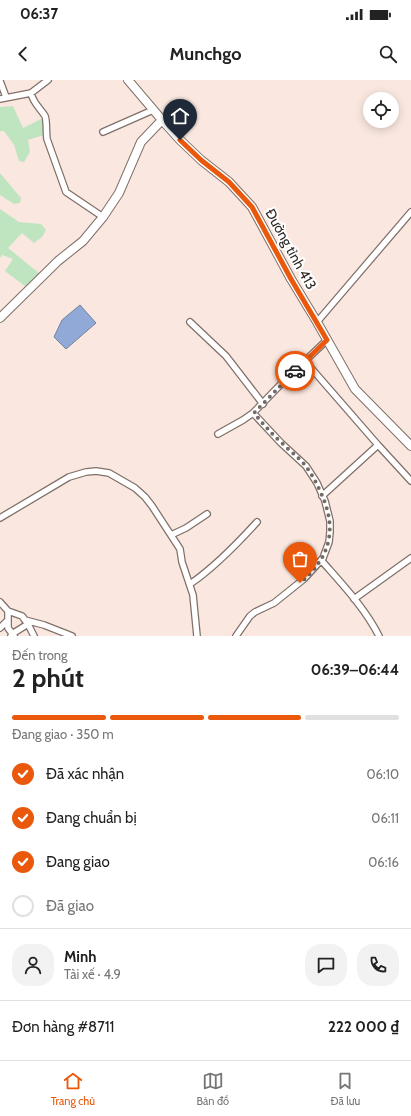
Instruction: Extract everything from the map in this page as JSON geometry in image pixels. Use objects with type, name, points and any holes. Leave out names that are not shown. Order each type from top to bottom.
[{"type":"main road","name":"Đường tỉnh 413","points":[[128,80],[162,120],[201,160],[229,182],[252,207],[291,279],[355,389],[411,446]]},
{"type":"main road","points":[[0,318],[58,261],[83,241],[103,217],[119,193],[141,142],[162,120]]},
{"type":"street","points":[[0,81],[3,98],[32,93],[48,80]]},
{"type":"street","points":[[32,93],[36,105],[46,118],[47,139],[66,192],[103,217]]},
{"type":"street","points":[[103,132],[153,110]]},
{"type":"street","points":[[317,322],[411,212]]},
{"type":"street","points":[[190,322],[226,356],[263,404]]},
{"type":"street","points":[[218,434],[231,428],[254,413],[327,340]]},
{"type":"street","points":[[305,361],[411,481]]},
{"type":"street","points":[[236,636],[254,612],[274,602],[300,583],[321,560],[327,548],[330,532],[328,509],[306,466],[281,443],[254,413]]},
{"type":"street","points":[[322,496],[378,445]]},
{"type":"street","points":[[0,518],[69,477],[86,472],[96,471],[109,473],[135,488],[144,497],[180,549],[182,562],[190,584],[197,636]]},
{"type":"street","points":[[171,535],[186,528],[207,514]]},
{"type":"street","points":[[190,584],[201,577],[257,522]]},
{"type":"street","points":[[354,598],[411,558]]},
{"type":"street","points":[[321,560],[371,620],[379,636]]},
{"type":"street","points":[[0,602],[8,611],[22,616],[27,622],[34,636]]},
{"type":"street","points":[[8,611],[8,628],[12,635],[27,622]]},
{"type":"street","points":[[0,628],[7,621]]},
{"type":"street","points":[[27,622],[44,625],[72,636]]},
{"type":"green space","points":[[13,106],[23,128],[43,118],[46,122],[44,135],[28,140],[30,152],[24,162],[19,161],[14,145],[4,131],[0,131],[0,107]]},
{"type":"green space","points":[[0,173],[21,198],[20,203],[14,204],[0,195]]},
{"type":"green space","points":[[0,209],[19,222],[41,224],[46,230],[42,237],[34,243],[22,233],[8,248],[40,274],[26,287],[5,271],[13,259],[2,255],[0,258]]},
{"type":"water","points":[[80,305],[96,323],[66,349],[54,337],[62,320]]},
{"type":"way so far","points":[[295,371],[254,413],[281,443],[306,466],[317,483],[328,509],[330,532],[327,548],[319,564],[300,583]]},
{"type":"route","points":[[180,140],[201,160],[229,182],[252,207],[291,279],[327,340],[295,371]]}]
